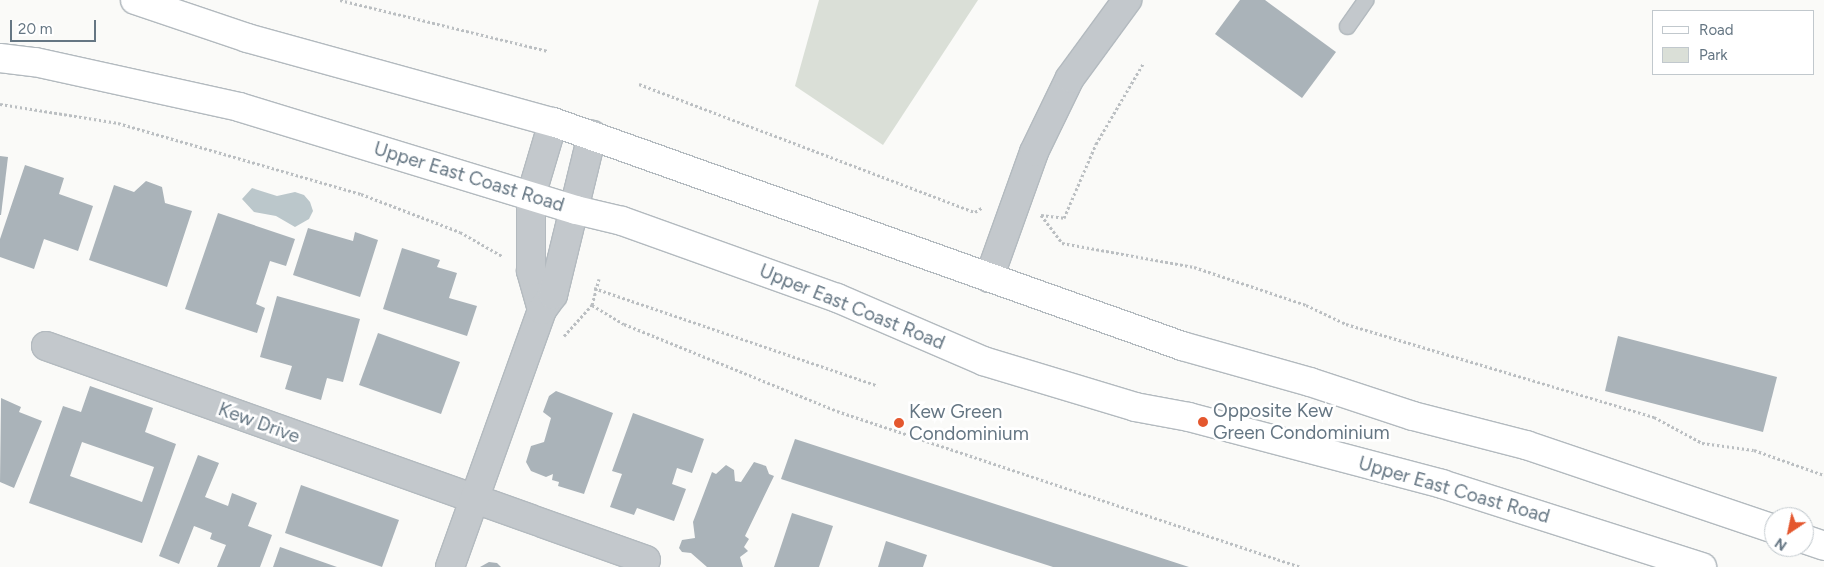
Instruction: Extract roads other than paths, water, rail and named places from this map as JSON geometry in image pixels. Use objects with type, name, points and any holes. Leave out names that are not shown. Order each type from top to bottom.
[{"type":"main road","points":[[135,0],[247,38],[553,122],[1182,346],[1310,382],[1413,416],[1526,445],[1764,526]]},
{"type":"main road","name":"Upper East Coast Road","points":[[0,58],[35,62],[239,107],[576,210],[622,221],[828,295],[983,360],[1135,407],[1189,418],[1442,484],[1702,567]]},
{"type":"street","points":[[989,278],[1034,152],[1070,78],[1127,0]]},
{"type":"street","points":[[542,310],[530,271],[531,196],[553,122]]},
{"type":"street","points":[[450,567],[542,310],[553,295],[576,210],[592,135]]},
{"type":"street","name":"Kew Drive","points":[[46,346],[646,560]]},
{"type":"lane","points":[[1347,26],[1365,0]]},
{"type":"place","name":"Opposite Kew Green Condominium","points":[[1203,422]]},
{"type":"place","name":"Kew Green Condominium","points":[[899,423]]}]
